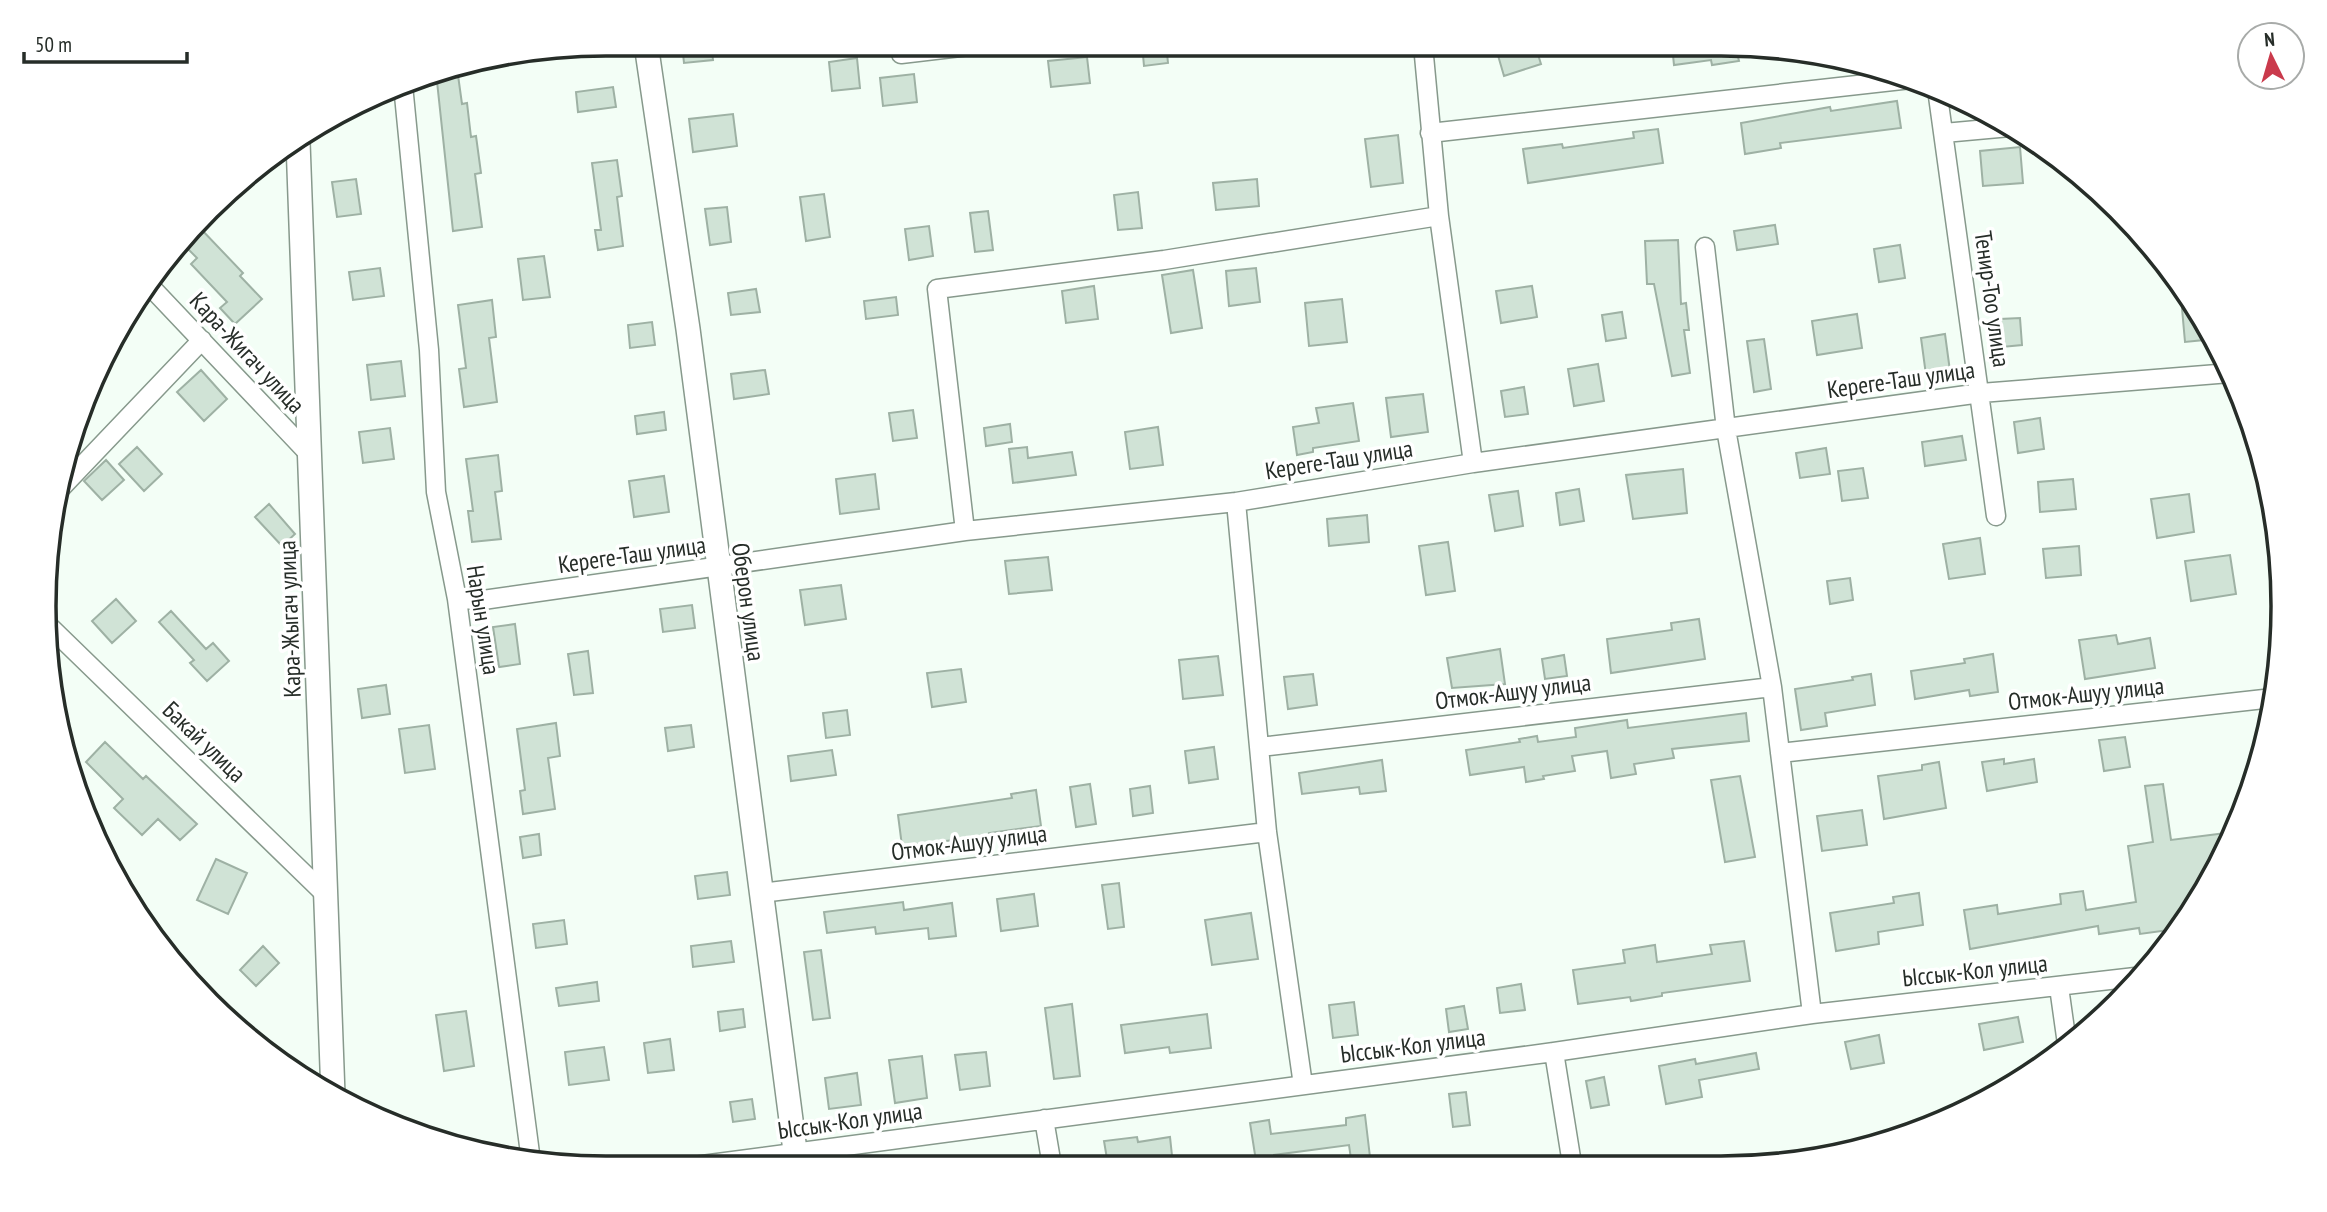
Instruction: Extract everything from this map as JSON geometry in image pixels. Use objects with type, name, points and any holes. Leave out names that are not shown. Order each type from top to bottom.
[{"type":"street","name":"Оберон улица","points":[[648,56],[688,328],[717,569],[795,1156]]},
{"type":"street","points":[[1424,56],[1439,216],[1473,463]]},
{"type":"street","points":[[1430,133],[1887,82]]},
{"type":"street","name":"Нарын улица","points":[[404,95],[429,350],[436,492],[457,599],[530,1150]]},
{"type":"street","name":"Тенир-Тоо улица","points":[[1939,102],[1996,516]]},
{"type":"street","points":[[1944,133],[1993,129]]},
{"type":"street","name":"Кара-Жыгач улица","points":[[298,150],[332,1082]]},
{"type":"street","points":[[965,531],[937,289],[1164,260],[1439,216]]},
{"type":"street","points":[[1705,247],[1726,429],[1772,687],[1812,1014]]},
{"type":"street","name":"Кара-Жигач улица","points":[[155,291],[311,456]]},
{"type":"street","points":[[72,476],[202,340]]},
{"type":"street","name":"Кереге-Таш улица","points":[[457,599],[483,600],[717,569],[965,531],[1236,502],[1473,463],[1981,393],[2219,374]]},
{"type":"street","points":[[1236,502],[1266,832],[1303,1085]]},
{"type":"street","name":"Бакай улица","points":[[57,633],[326,895]]},
{"type":"street","name":"Отмок-Ашуу улица","points":[[1260,747],[1772,687]]},
{"type":"street","name":"Отмок-Ашуу улица","points":[[1780,753],[2262,699]]},
{"type":"street","name":"Отмок-Ашуу улица","points":[[761,893],[1266,832]]},
{"type":"street","name":"Ыссык-Кол улица","points":[[820,1156],[1044,1119],[1554,1052],[1812,1014],[2126,978]]},
{"type":"street","points":[[2059,987],[2066,1034]]},
{"type":"street","points":[[1554,1052],[1571,1156]]},
{"type":"street","points":[[1044,1119],[1050,1156]]},
{"type":"building","points":[[683,56],[712,56],[713,60],[684,63]]},
{"type":"building","points":[[1143,56],[1167,56],[1168,63],[1144,66]]},
{"type":"building","points":[[1498,56],[1538,56],[1541,64],[1504,76]]},
{"type":"building","points":[[1673,56],[1740,57],[1739,61],[1712,65],[1711,60],[1674,65]]},
{"type":"building","points":[[1087,57],[1090,83],[1051,87],[1048,61]]},
{"type":"building","points":[[857,58],[860,88],[832,91],[829,62]]},
{"type":"building","points":[[914,74],[917,102],[883,106],[880,78]]},
{"type":"building","points":[[458,77],[462,104],[467,103],[471,137],[476,136],[481,173],[475,174],[482,227],[453,231],[437,83]]},
{"type":"building","points":[[613,87],[616,107],[578,112],[576,92]]},
{"type":"building","points":[[1897,101],[1901,128],[1780,143],[1781,148],[1745,154],[1741,123],[1830,107],[1831,111]]},
{"type":"building","points":[[733,114],[737,146],[693,152],[689,119]]},
{"type":"building","points":[[1658,129],[1663,163],[1528,183],[1523,149],[1562,144],[1563,148],[1634,138],[1633,132]]},
{"type":"building","points":[[1398,135],[1403,183],[1371,187],[1365,139]]},
{"type":"building","points":[[2020,147],[2023,183],[1983,186],[1980,151]]},
{"type":"building","points":[[617,160],[622,196],[617,197],[623,246],[598,250],[595,230],[601,230],[592,163]]},
{"type":"building","points":[[356,179],[361,214],[337,217],[332,182]]},
{"type":"building","points":[[1257,179],[1259,206],[1216,210],[1213,183]]},
{"type":"building","points":[[1138,192],[1142,228],[1118,230],[1114,195]]},
{"type":"building","points":[[824,194],[830,237],[806,241],[800,197]]},
{"type":"building","points":[[727,207],[731,242],[710,245],[705,209]]},
{"type":"building","points":[[988,211],[993,250],[975,252],[970,213]]},
{"type":"building","points":[[1775,225],[1778,244],[1737,250],[1734,231]]},
{"type":"building","points":[[929,226],[933,256],[909,260],[905,229]]},
{"type":"building","points":[[203,231],[243,273],[240,276],[262,299],[235,324],[220,308],[227,302],[191,264],[197,258],[188,249]]},
{"type":"building","points":[[1678,240],[1681,304],[1686,303],[1689,330],[1684,330],[1690,373],[1672,376],[1654,284],[1647,284],[1645,241]]},
{"type":"building","points":[[1900,245],[1905,278],[1879,282],[1874,249]]},
{"type":"building","points":[[544,256],[550,297],[523,300],[518,259]]},
{"type":"building","points":[[380,268],[384,296],[353,300],[349,272]]},
{"type":"building","points":[[1256,268],[1260,302],[1229,306],[1226,271]]},
{"type":"building","points":[[1193,270],[1202,328],[1171,333],[1162,275]]},
{"type":"building","points":[[1094,286],[1098,319],[1066,323],[1062,291]]},
{"type":"building","points":[[1532,286],[1537,317],[1501,323],[1496,291]]},
{"type":"building","points":[[756,289],[760,312],[731,315],[728,293]]},
{"type":"building","points":[[896,297],[898,315],[866,319],[864,301]]},
{"type":"building","points":[[1342,299],[1347,342],[1309,346],[1305,303]]},
{"type":"building","points":[[492,300],[496,337],[489,338],[497,402],[464,407],[459,369],[466,368],[458,305]]},
{"type":"building","points":[[2182,306],[2202,340],[2185,342]]},
{"type":"building","points":[[1622,312],[1626,338],[1606,341],[1602,315]]},
{"type":"building","points":[[1857,314],[1862,348],[1817,355],[1812,321]]},
{"type":"building","points":[[2020,318],[2022,345],[2002,347],[2000,319]]},
{"type":"building","points":[[652,322],[655,345],[630,348],[628,325]]},
{"type":"building","points":[[1945,334],[1950,371],[1926,375],[1921,338]]},
{"type":"building","points":[[1764,339],[1771,389],[1754,392],[1747,341]]},
{"type":"building","points":[[401,361],[405,396],[371,400],[367,365]]},
{"type":"building","points":[[1598,364],[1604,401],[1574,406],[1568,369]]},
{"type":"building","points":[[201,370],[227,399],[204,421],[177,392]]},
{"type":"building","points":[[765,370],[769,394],[734,399],[731,374]]},
{"type":"building","points":[[1524,387],[1528,414],[1505,417],[1501,391]]},
{"type":"building","points":[[1423,394],[1428,432],[1391,437],[1386,398]]},
{"type":"building","points":[[1353,403],[1359,441],[1313,448],[1313,452],[1297,455],[1293,427],[1319,423],[1316,408]]},
{"type":"building","points":[[913,410],[917,438],[893,441],[889,413]]},
{"type":"building","points":[[664,412],[666,430],[637,434],[635,416]]},
{"type":"building","points":[[2040,418],[2044,449],[2018,453],[2014,422]]},
{"type":"building","points":[[1010,424],[1012,442],[986,446],[984,428]]},
{"type":"building","points":[[1158,427],[1163,465],[1130,469],[1125,432]]},
{"type":"building","points":[[390,428],[394,459],[363,463],[359,432]]},
{"type":"building","points":[[1962,436],[1966,460],[1925,466],[1922,442]]},
{"type":"building","points":[[137,447],[162,474],[144,491],[119,464]]},
{"type":"building","points":[[1027,447],[1028,458],[1072,452],[1076,475],[1013,483],[1009,449]]},
{"type":"building","points":[[1826,448],[1830,474],[1800,478],[1796,453]]},
{"type":"building","points":[[498,455],[502,491],[495,492],[501,539],[472,542],[468,511],[473,511],[466,459]]},
{"type":"building","points":[[106,460],[124,480],[102,500],[84,481]]},
{"type":"building","points":[[1863,468],[1868,498],[1842,501],[1838,471]]},
{"type":"building","points":[[1683,469],[1687,513],[1633,519],[1626,475]]},
{"type":"building","points":[[875,474],[879,509],[840,514],[836,479]]},
{"type":"building","points":[[664,476],[669,512],[634,517],[629,481]]},
{"type":"building","points":[[2073,479],[2076,509],[2040,512],[2038,482]]},
{"type":"building","points":[[1579,489],[1584,521],[1560,525],[1556,493]]},
{"type":"building","points":[[1518,491],[1523,526],[1495,531],[1489,495]]},
{"type":"building","points":[[2189,494],[2194,532],[2157,538],[2151,499]]},
{"type":"building","points":[[269,504],[295,534],[282,546],[255,517]]},
{"type":"building","points":[[1367,515],[1369,542],[1329,546],[1327,519]]},
{"type":"building","points":[[1980,538],[1985,574],[1949,579],[1943,544]]},
{"type":"building","points":[[1448,542],[1455,591],[1426,595],[1419,546]]},
{"type":"building","points":[[2079,546],[2081,575],[2046,578],[2043,549]]},
{"type":"building","points":[[2230,555],[2236,594],[2191,601],[2185,561]]},
{"type":"building","points":[[1048,557],[1052,590],[1009,594],[1005,561]]},
{"type":"building","points":[[1850,578],[1853,600],[1830,604],[1827,581]]},
{"type":"building","points":[[841,585],[846,619],[805,625],[800,590]]},
{"type":"building","points":[[116,599],[136,621],[112,643],[92,621]]},
{"type":"building","points":[[692,605],[695,628],[663,632],[660,609]]},
{"type":"building","points":[[171,611],[206,649],[213,643],[229,661],[207,681],[190,663],[194,660],[159,622]]},
{"type":"building","points":[[1699,619],[1705,659],[1611,673],[1607,639],[1672,630],[1671,623]]},
{"type":"building","points":[[515,624],[520,664],[499,667],[493,627]]},
{"type":"building","points":[[2116,635],[2118,644],[2150,638],[2155,668],[2085,679],[2079,640]]},
{"type":"building","points":[[1500,649],[1505,684],[1452,688],[1447,658]]},
{"type":"building","points":[[588,651],[593,693],[574,695],[568,654]]},
{"type":"building","points":[[1993,654],[1998,692],[1970,696],[1969,690],[1915,699],[1911,671],[1965,663],[1964,659]]},
{"type":"building","points":[[1564,655],[1567,676],[1545,679],[1542,659]]},
{"type":"building","points":[[1218,656],[1223,695],[1183,699],[1179,660]]},
{"type":"building","points":[[961,669],[966,702],[932,707],[927,673]]},
{"type":"building","points":[[1313,674],[1317,705],[1288,709],[1284,677]]},
{"type":"building","points":[[1871,674],[1875,705],[1825,713],[1827,726],[1801,730],[1795,689],[1853,680],[1852,677]]},
{"type":"building","points":[[386,685],[390,714],[362,718],[358,689]]},
{"type":"building","points":[[847,710],[850,735],[826,738],[823,713]]},
{"type":"building","points":[[1746,713],[1749,741],[1672,749],[1674,758],[1634,764],[1636,774],[1611,778],[1607,751],[1572,756],[1575,771],[1543,776],[1544,779],[1526,782],[1524,767],[1470,775],[1466,750],[1520,742],[1519,739],[1537,736],[1538,742],[1576,737],[1575,728],[1627,720],[1628,728]]},
{"type":"building","points":[[556,723],[560,756],[548,758],[555,809],[523,814],[520,791],[525,790],[517,729]]},
{"type":"building","points":[[429,725],[435,769],[405,773],[399,729]]},
{"type":"building","points":[[691,725],[694,747],[668,751],[665,728]]},
{"type":"building","points":[[2125,737],[2130,767],[2104,771],[2099,740]]},
{"type":"building","points":[[105,742],[143,779],[146,776],[197,824],[180,840],[158,819],[142,835],[114,808],[123,799],[86,762]]},
{"type":"building","points":[[1214,747],[1218,779],[1189,783],[1185,751]]},
{"type":"building","points":[[832,750],[836,775],[791,781],[788,756]]},
{"type":"building","points":[[2004,759],[2004,764],[2034,759],[2037,782],[1987,791],[1982,762]]},
{"type":"building","points":[[1382,760],[1386,791],[1360,794],[1359,787],[1302,794],[1299,773]]},
{"type":"building","points":[[1939,762],[1946,808],[1884,819],[1878,776],[1922,770],[1922,765]]},
{"type":"building","points":[[1740,776],[1755,857],[1725,862],[1711,780]]},
{"type":"building","points":[[1090,784],[1096,824],[1076,827],[1070,787]]},
{"type":"building","points":[[2163,784],[2171,840],[2221,834],[2197,881],[2165,931],[2140,934],[2139,928],[2099,934],[2098,926],[1970,949],[1964,910],[1997,905],[1998,914],[2061,904],[2060,894],[2083,891],[2086,910],[2136,902],[2128,846],[2153,842],[2145,786]]},
{"type":"building","points":[[1150,786],[1153,813],[1133,816],[1130,789]]},
{"type":"building","points":[[1036,790],[1041,826],[989,833],[989,836],[902,846],[898,815],[1012,798],[1011,794]]},
{"type":"building","points":[[1862,810],[1867,845],[1822,851],[1817,816]]},
{"type":"building","points":[[539,834],[541,855],[523,858],[520,837]]},
{"type":"building","points":[[216,859],[247,873],[228,914],[197,900]]},
{"type":"building","points":[[727,872],[730,895],[698,899],[695,876]]},
{"type":"building","points":[[1119,883],[1124,927],[1108,929],[1102,885]]},
{"type":"building","points":[[1919,893],[1923,925],[1878,932],[1879,944],[1836,951],[1830,913],[1894,903],[1893,897]]},
{"type":"building","points":[[1034,894],[1038,926],[1001,931],[997,899]]},
{"type":"building","points":[[903,902],[904,910],[952,903],[956,936],[929,939],[928,928],[876,934],[875,927],[827,933],[824,912]]},
{"type":"building","points":[[1251,913],[1258,959],[1212,965],[1205,920]]},
{"type":"building","points":[[564,920],[567,944],[536,948],[533,924]]},
{"type":"building","points":[[731,941],[734,962],[693,967],[691,946]]},
{"type":"building","points":[[1744,941],[1750,981],[1662,993],[1662,996],[1631,1001],[1630,997],[1578,1004],[1573,970],[1625,963],[1623,950],[1655,945],[1657,962],[1712,954],[1710,945]]},
{"type":"building","points":[[263,946],[279,963],[256,986],[240,970]]},
{"type":"building","points":[[821,950],[830,1018],[813,1020],[804,952]]},
{"type":"building","points":[[597,982],[599,1001],[559,1006],[556,988]]},
{"type":"building","points":[[1521,984],[1525,1010],[1500,1013],[1497,988]]},
{"type":"building","points":[[1354,1002],[1358,1035],[1333,1038],[1329,1005]]},
{"type":"building","points":[[1072,1004],[1080,1076],[1054,1079],[1045,1008]]},
{"type":"building","points":[[1464,1006],[1468,1029],[1449,1032],[1446,1009]]},
{"type":"building","points":[[743,1009],[745,1027],[720,1031],[718,1012]]},
{"type":"building","points":[[466,1011],[474,1066],[444,1071],[436,1015]]},
{"type":"building","points":[[1207,1014],[1211,1048],[1170,1053],[1169,1047],[1125,1053],[1121,1025]]},
{"type":"building","points":[[2018,1017],[2023,1042],[1984,1050],[1979,1024]]},
{"type":"building","points":[[1879,1035],[1884,1063],[1851,1069],[1845,1042]]},
{"type":"building","points":[[670,1039],[674,1070],[648,1073],[644,1043]]},
{"type":"building","points":[[604,1047],[609,1080],[569,1085],[565,1052]]},
{"type":"building","points":[[986,1052],[990,1086],[960,1090],[955,1055]]},
{"type":"building","points":[[1756,1053],[1759,1069],[1699,1080],[1702,1097],[1666,1104],[1659,1066],[1695,1059],[1696,1064]]},
{"type":"building","points":[[922,1056],[927,1098],[895,1103],[889,1060]]},
{"type":"building","points":[[857,1073],[861,1105],[829,1109],[825,1078]]},
{"type":"building","points":[[1604,1077],[1609,1105],[1591,1108],[1586,1081]]},
{"type":"building","points":[[1466,1092],[1470,1125],[1453,1127],[1449,1094]]},
{"type":"building","points":[[752,1099],[755,1119],[733,1122],[730,1102]]},
{"type":"building","points":[[1365,1115],[1370,1156],[1351,1156],[1349,1145],[1274,1156],[1255,1156],[1250,1123],[1269,1120],[1271,1134],[1346,1125],[1346,1118]]},
{"type":"building","points":[[1137,1137],[1138,1142],[1170,1137],[1172,1156],[1106,1156],[1104,1141]]}]
